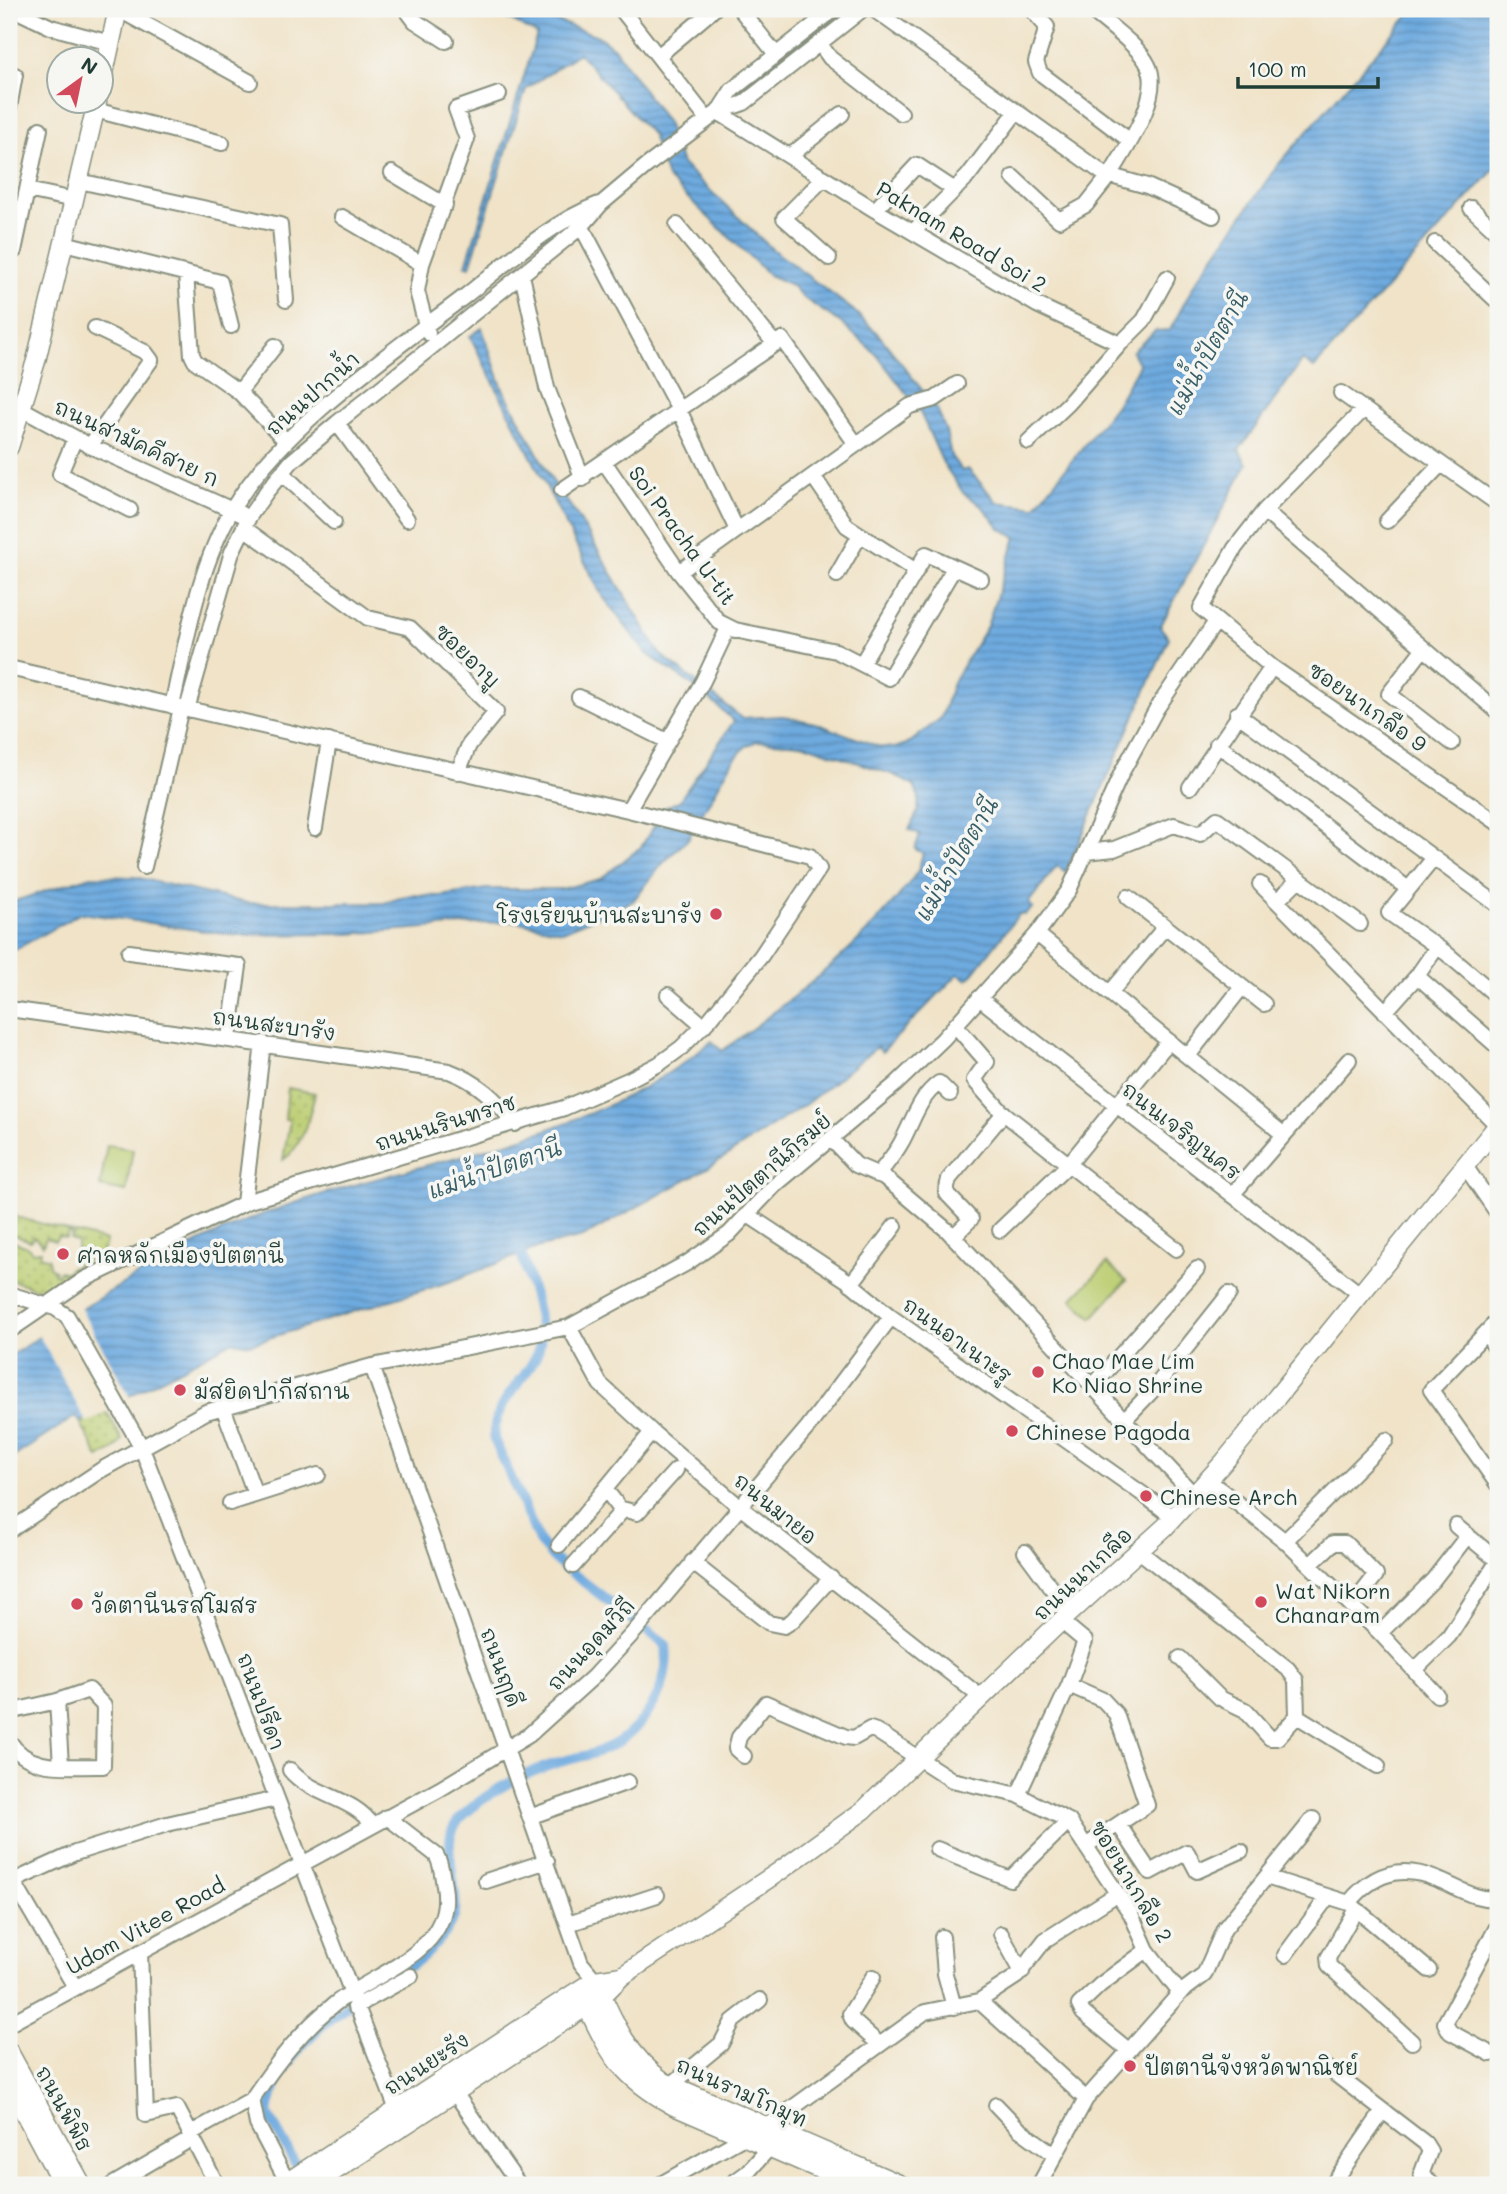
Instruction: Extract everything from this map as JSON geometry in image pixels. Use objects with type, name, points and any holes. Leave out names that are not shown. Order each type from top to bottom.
[{"type":"main road","points":[[109,46],[118,9]]},
{"type":"main road","points":[[9,447],[14,406],[36,361],[94,116]]},
{"type":"main road","name":"ถนนนาเกลือ","points":[[590,1993],[622,1976],[777,1873],[864,1810],[1174,1518],[1498,1126]]},
{"type":"main road","name":"ถนนรามโกมุท","points":[[590,1993],[645,2069],[671,2085],[901,2185]]},
{"type":"main road","name":"ถนนรามโกมุท","points":[[590,1993],[610,2054],[645,2090],[674,2106],[856,2185]]},
{"type":"main road","name":"ถนนยะรัง","points":[[302,2182],[455,2093],[590,1993]]},
{"type":"main road","name":"ถนนยะรัง","points":[[302,2182],[397,2110],[590,1993]]},
{"type":"main road","name":"ถนนพิพิธ","points":[[9,2052],[82,2185]]},
{"type":"main road","name":"ถนนพิพิธ","points":[[9,2084],[63,2185]]},
{"type":"street","points":[[13,9],[51,27],[110,43]]},
{"type":"street","points":[[118,9],[250,82]]},
{"type":"street","points":[[406,9],[415,21],[446,41]]},
{"type":"street","points":[[621,9],[658,56],[713,116]]},
{"type":"street","points":[[658,56],[714,9]]},
{"type":"street","points":[[740,9],[775,53]]},
{"type":"street","name":"ถนนปากน้ำ","points":[[713,116],[732,89],[834,9]]},
{"type":"street","name":"ถนนปากน้ำ","points":[[180,708],[204,574],[232,510],[252,480],[286,441],[424,327],[601,204],[694,129],[713,116],[744,103],[863,9]]},
{"type":"street","points":[[873,9],[1017,111],[1112,173],[1213,216]]},
{"type":"street","points":[[1031,9],[1048,27],[1037,69],[1125,137]]},
{"type":"street","points":[[1013,177],[1059,220],[1086,205],[1112,173],[1146,110],[1151,84],[1150,69],[1142,56],[1090,9]]},
{"type":"street","points":[[820,44],[830,58],[901,113]]},
{"type":"street","points":[[9,72],[15,75],[9,108]]},
{"type":"street","points":[[435,344],[424,327],[417,291],[422,264],[467,139],[456,109],[499,94]]},
{"type":"street","points":[[913,232],[955,190],[1017,111]]},
{"type":"street","points":[[116,112],[222,143]]},
{"type":"street","points":[[790,156],[842,114]]},
{"type":"street","name":"Paknam Road Soi 2","points":[[713,116],[790,156],[875,210],[1037,305],[1120,344]]},
{"type":"street","points":[[14,251],[40,129]]},
{"type":"street","points":[[875,210],[917,165],[955,190]]},
{"type":"street","points":[[392,173],[445,205]]},
{"type":"street","points":[[824,178],[784,218],[829,258]]},
{"type":"street","points":[[79,181],[280,225],[286,300]]},
{"type":"street","points":[[27,190],[74,200]]},
{"type":"street","points":[[1471,208],[1498,233]]},
{"type":"street","points":[[342,218],[422,264]]},
{"type":"street","points":[[578,220],[680,412],[737,530]]},
{"type":"street","name":"ถนนปากน้ำ","points":[[180,708],[232,552],[246,522],[282,473],[337,423],[522,275],[578,220]]},
{"type":"street","points":[[677,225],[778,341],[856,444]]},
{"type":"street","points":[[64,243],[220,282],[231,326]]},
{"type":"street","points":[[1435,243],[1498,302]]},
{"type":"street","points":[[186,274],[192,355],[195,361],[239,392],[286,441]]},
{"type":"street","points":[[522,275],[547,388],[583,478]]},
{"type":"street","points":[[1028,442],[1068,404],[1144,320],[1167,278]]},
{"type":"street","points":[[90,446],[151,360],[145,352],[95,328]]},
{"type":"street","points":[[562,491],[680,412],[778,341]]},
{"type":"street","points":[[239,392],[275,346]]},
{"type":"street","points":[[679,572],[910,406],[935,399],[957,384]]},
{"type":"street","points":[[1340,393],[1498,504]]},
{"type":"street","name":"ถนนสามัคคีสาย ก","points":[[14,406],[90,446],[232,510],[246,522]]},
{"type":"street","points":[[1363,410],[1264,511],[1498,712]]},
{"type":"street","points":[[337,423],[407,519]]},
{"type":"street","points":[[75,438],[60,474],[130,510]]},
{"type":"street","name":"Soi Pracha U-tit","points":[[605,463],[679,572],[719,622],[728,628],[836,651],[889,678],[954,568]]},
{"type":"street","points":[[1387,521],[1440,465]]},
{"type":"street","points":[[282,473],[334,522]]},
{"type":"street","points":[[813,476],[847,526],[916,571]]},
{"type":"street","name":"ซอยนาเกลือ 9","points":[[1264,511],[1235,548],[1201,608],[1215,623],[1272,667],[1498,823]]},
{"type":"street","name":"ซอยอาบู","points":[[246,522],[368,618],[410,628],[496,712],[469,745],[458,772]]},
{"type":"street","points":[[836,575],[860,535]]},
{"type":"street","points":[[862,663],[926,554],[981,579]]},
{"type":"street","name":"ถนนปัตตานีภิรมย์","points":[[9,1531],[141,1446],[206,1412],[372,1366],[569,1327],[687,1263],[729,1234],[774,1186],[896,1084],[955,1025],[1037,934],[1069,890],[1122,772],[1157,708],[1215,623]]},
{"type":"street","points":[[9,668],[628,810],[700,686],[728,628]]},
{"type":"street","points":[[1423,649],[1389,694],[1452,743]]},
{"type":"street","points":[[1190,787],[1237,714],[1272,667]]},
{"type":"street","points":[[579,697],[667,741]]},
{"type":"street","points":[[144,867],[180,708]]},
{"type":"street","points":[[1237,714],[1498,905]]},
{"type":"street","points":[[315,828],[329,741]]},
{"type":"street","points":[[1217,744],[1403,885]]},
{"type":"street","name":"ถนนนรินทราช","points":[[9,1331],[85,1279],[244,1203],[565,1108],[628,1080],[681,1048],[704,1026],[761,956],[817,874],[817,862],[810,856],[628,810]]},
{"type":"street","points":[[1086,852],[1114,849],[1174,825],[1200,834],[1217,819],[1360,924]]},
{"type":"street","points":[[1434,858],[1389,913],[1437,947],[1498,997]]},
{"type":"street","points":[[1277,901],[1299,879]]},
{"type":"street","points":[[1260,884],[1498,1126]]},
{"type":"street","points":[[1128,897],[1264,1004]]},
{"type":"street","points":[[1110,993],[1165,927]]},
{"type":"street","points":[[1037,934],[1283,1133]]},
{"type":"street","points":[[1385,1012],[1418,976],[1437,947]]},
{"type":"street","points":[[129,952],[239,966],[229,1038]]},
{"type":"street","points":[[1418,976],[1498,1046]]},
{"type":"street","points":[[1188,1056],[1242,987]]},
{"type":"street","points":[[668,995],[704,1026]]},
{"type":"street","name":"ถนนเจริญนคร","points":[[979,998],[1360,1294]]},
{"type":"street","name":"ถนนสะบารัง","points":[[9,1009],[449,1071],[466,1078],[494,1098],[515,1124]]},
{"type":"street","points":[[955,1025],[987,1062],[974,1080],[1004,1113],[1176,1249]]},
{"type":"street","points":[[1000,1230],[1069,1164],[1169,1041]]},
{"type":"street","points":[[244,1203],[263,1044]]},
{"type":"street","points":[[1232,1195],[1349,1060]]},
{"type":"street","points":[[878,1175],[901,1143],[915,1111],[934,1086],[939,1083],[950,1094]]},
{"type":"street","points":[[953,1237],[971,1219],[949,1196],[948,1180],[1004,1113]]},
{"type":"street","points":[[832,1140],[856,1165],[878,1175],[953,1237],[1194,1496]]},
{"type":"street","points":[[1465,1166],[1498,1214]]},
{"type":"street","name":"ถนนอาเนาะรู","points":[[748,1215],[851,1284],[891,1317],[1174,1518]]},
{"type":"street","points":[[851,1284],[895,1226]]},
{"type":"street","points":[[1093,1386],[1197,1269]]},
{"type":"street","points":[[9,1294],[46,1305]]},
{"type":"street","points":[[1125,1419],[1151,1392],[1229,1294]]},
{"type":"street","name":"ถนนปรีดา","points":[[46,1305],[67,1316],[141,1446],[397,2110]]},
{"type":"street","name":"ถนนอุดมวิถี","points":[[301,1864],[509,1750],[593,1676],[808,1427],[891,1317]]},
{"type":"street","points":[[1498,1320],[1431,1390],[1498,1485]]},
{"type":"street","name":"ถนนมายอ","points":[[569,1327],[600,1384],[652,1432],[740,1507],[982,1698]]},
{"type":"street","points":[[1486,1333],[1498,1352]]},
{"type":"street","name":"ถนนฤๅดี","points":[[372,1366],[522,1786],[590,1993]]},
{"type":"street","points":[[223,1407],[256,1494]]},
{"type":"street","points":[[559,1545],[652,1432]]},
{"type":"street","points":[[1285,1541],[1386,1440]]},
{"type":"street","points":[[605,1489],[622,1509],[637,1513],[676,1470]]},
{"type":"street","points":[[230,1503],[318,1475]]},
{"type":"street","points":[[1208,1479],[1285,1541],[1380,1633],[1437,1695]]},
{"type":"street","points":[[573,1566],[622,1509]]},
{"type":"street","points":[[1415,1670],[1449,1636],[1498,1560],[1456,1525]]},
{"type":"street","points":[[1380,1633],[1433,1580],[1468,1535]]},
{"type":"street","points":[[1310,1565],[1337,1540],[1345,1543],[1376,1575],[1352,1606]]},
{"type":"street","points":[[1139,1551],[1288,1669],[1296,1680],[1294,1704],[1297,1716],[1378,1766]]},
{"type":"street","points":[[1018,1795],[1069,1685],[1084,1642],[1025,1552]]},
{"type":"street","points":[[692,1562],[769,1623],[784,1626],[831,1577]]},
{"type":"street","points":[[1181,1658],[1220,1698],[1245,1710],[1269,1738],[1277,1738],[1297,1716]]},
{"type":"street","points":[[1069,1685],[1103,1700],[1116,1714],[1147,1805],[1087,1845]]},
{"type":"street","points":[[9,1712],[57,1701],[89,1690],[104,1706],[103,1766],[29,1762],[9,1741]]},
{"type":"street","points":[[57,1701],[61,1765]]},
{"type":"street","name":"ซอยนาเกลือ 2","points":[[744,1756],[736,1749],[739,1737],[765,1703],[846,1737],[854,1738],[870,1729],[876,1731],[952,1780],[1018,1795],[1069,1821],[1131,1914],[1147,1950],[1180,1993]]},
{"type":"street","points":[[289,1770],[305,1784],[363,1814],[372,1825]]},
{"type":"street","points":[[531,1816],[628,1782]]},
{"type":"street","points":[[75,1987],[11,1882],[75,1853],[167,1824],[276,1799]]},
{"type":"street","points":[[112,2185],[252,2099],[284,2052],[408,1960],[438,1927],[446,1909],[446,1897],[436,1855],[387,1817]]},
{"type":"street","points":[[1038,2185],[1086,2099],[1127,2049],[1180,1993],[1204,1975],[1224,1929],[1313,1819]]},
{"type":"street","points":[[937,1849],[1010,1879],[1069,1821]]},
{"type":"street","points":[[1119,1825],[1150,1872],[1187,1853],[1197,1871],[1241,1851]]},
{"type":"street","points":[[486,1881],[547,1861]]},
{"type":"street","name":"Udom Vitee Road","points":[[9,2024],[301,1864]]},
{"type":"street","points":[[1412,2042],[1329,1966],[1328,1958],[1352,1906],[1376,1877],[1389,1874],[1434,1878],[1471,1896],[1498,1898]]},
{"type":"street","points":[[1266,1877],[1352,1906],[1429,1970]]},
{"type":"street","points":[[766,2127],[925,2012],[979,2001],[1022,1972],[1045,1940],[1117,1894]]},
{"type":"street","points":[[568,1924],[657,1895]]},
{"type":"street","points":[[1285,1955],[1327,1898]]},
{"type":"street","points":[[1491,2054],[1450,2032],[1445,2024],[1498,1925]]},
{"type":"street","points":[[1001,1934],[1022,1972]]},
{"type":"street","points":[[942,1937],[945,1974],[954,2007]]},
{"type":"street","points":[[1127,2049],[1083,2013],[1079,2005],[1100,1985],[1147,1950]]},
{"type":"street","points":[[140,1952],[146,2115],[177,2108],[217,2185]]},
{"type":"street","points":[[353,2000],[411,1976]]},
{"type":"street","points":[[873,1977],[850,2014],[853,2021],[878,2044]]},
{"type":"street","points":[[671,2085],[721,2043],[733,2021],[760,2000]]},
{"type":"street","points":[[979,2001],[1086,2099]]},
{"type":"street","points":[[1326,2067],[1429,2148],[1421,2175],[1433,2185]]},
{"type":"street","points":[[455,2093],[519,2185]]},
{"type":"street","points":[[252,2099],[257,2124],[302,2182]]},
{"type":"street","points":[[996,2105],[1018,2129],[1054,2154]]},
{"type":"street","points":[[1332,2185],[1383,2111]]},
{"type":"street","points":[[659,2185],[746,2136]]},
{"type":"street","points":[[730,2185],[748,2172],[770,2147]]},
{"type":"green space","points":[[288,1088],[315,1093],[301,1139],[283,1160],[290,1120],[285,1119]]},
{"type":"green space","points":[[107,1145],[133,1149],[126,1192],[100,1187]]},
{"type":"green space","points":[[9,1215],[106,1241],[102,1258],[94,1262],[79,1258],[81,1251],[77,1249],[77,1242],[70,1239],[72,1233],[68,1233],[66,1238],[59,1236],[55,1241],[46,1238],[43,1245],[34,1237],[30,1241],[9,1233]]},
{"type":"green space","points":[[9,1240],[28,1247],[32,1252],[41,1251],[40,1256],[49,1259],[49,1267],[55,1270],[54,1274],[57,1275],[59,1271],[66,1273],[71,1267],[75,1268],[78,1262],[89,1265],[40,1290],[9,1279]]},
{"type":"green space","points":[[1107,1263],[1126,1281],[1092,1318],[1072,1299]]},
{"type":"green space","points":[[107,1412],[122,1440],[116,1448],[99,1458],[81,1424]]},
{"type":"water","name":"แม่น้ำปัตตานี","points":[[489,9],[523,9],[598,36],[614,48],[667,123],[682,164],[772,249],[853,310],[879,335],[937,409],[946,431],[951,456],[962,471],[968,469],[997,502],[1035,507],[1116,405],[1139,365],[1132,352],[1155,331],[1170,330],[1195,283],[1277,166],[1414,9],[1498,9],[1498,165],[1314,368],[1303,360],[1239,450],[1247,464],[1160,627],[1169,638],[1066,872],[1057,866],[1029,902],[1032,908],[1024,915],[1019,914],[968,980],[958,974],[882,1052],[877,1047],[806,1104],[711,1166],[583,1237],[540,1247],[449,1282],[250,1344],[233,1341],[80,1422],[76,1416],[9,1460],[9,1357],[70,1316],[166,1259],[266,1213],[322,1194],[556,1126],[612,1104],[664,1076],[712,1041],[722,1051],[827,969],[875,923],[918,871],[923,853],[915,849],[920,834],[909,830],[918,811],[919,797],[914,786],[894,775],[804,744],[757,741],[746,746],[732,762],[688,839],[664,862],[633,901],[563,931],[514,921],[349,934],[232,935],[81,913],[9,953],[9,903],[91,876],[135,877],[247,903],[384,903],[410,895],[439,896],[487,889],[561,889],[600,879],[641,847],[666,807],[679,801],[734,721],[703,693],[646,653],[601,594],[470,336],[482,328],[502,387],[552,480],[577,515],[660,654],[742,718],[783,716],[815,723],[880,747],[895,748],[909,743],[941,718],[954,680],[987,626],[1016,537],[1001,529],[982,506],[964,494],[943,463],[919,410],[876,354],[841,323],[802,297],[792,285],[769,275],[667,178],[652,135],[579,53],[526,89],[470,266],[466,265],[537,34]]},
{"type":"pier","points":[[80,1307],[131,1399],[87,1423],[38,1334]]},
{"type":"waterway","points":[[302,2176],[268,2114],[273,2093],[282,2073],[310,2037],[346,2007],[422,1958],[448,1928],[455,1906],[450,1842],[457,1822],[476,1804],[513,1781],[539,1769],[617,1743],[642,1721],[659,1693],[664,1677],[666,1645],[555,1560],[540,1543],[494,1439],[499,1412],[534,1360],[539,1348],[540,1325],[519,1246]]},
{"type":"place","name":"โรงเรียนบ้านสะบารัง","points":[[716,914]]},
{"type":"place","name":"ศาลหลักเมืองปัตตานี","points":[[63,1254]]},
{"type":"place","name":"Chao Mae Lim Ko Niao Shrine","points":[[1038,1372]]},
{"type":"place","name":"มัสยิดปากีสถาน","points":[[180,1390]]},
{"type":"place","name":"Chinese Pagoda","points":[[1012,1431]]},
{"type":"place","name":"Chinese Arch","points":[[1146,1496]]},
{"type":"place","name":"Wat Nikorn Chanaram","points":[[1261,1602]]},
{"type":"place","name":"วัดตานีนรสโมสร","points":[[77,1604]]},
{"type":"place","name":"ปัตตานีจังหวัดพาณิชย์","points":[[1130,2066]]}]
